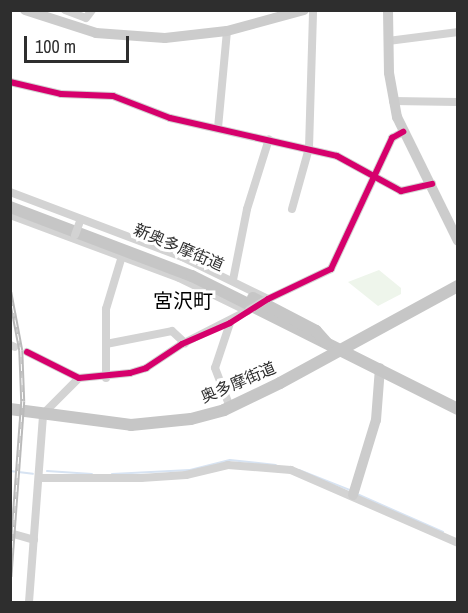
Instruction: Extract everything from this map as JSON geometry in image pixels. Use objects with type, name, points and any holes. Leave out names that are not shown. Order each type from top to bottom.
[{"type":"main road","name":"新奥多摩街道","points":[[10,199],[195,269],[316,331],[326,342]]},
{"type":"main road","name":"新奥多摩街道","points":[[10,207],[182,272],[312,339],[326,342],[343,350],[458,409]]},
{"type":"main road","name":"奥多摩街道","points":[[10,409],[153,426],[230,407],[343,350],[458,286]]},
{"type":"street","points":[[25,10],[96,33],[165,38],[227,31],[304,10]]},
{"type":"street","points":[[65,10],[86,18],[92,10]]},
{"type":"street","points":[[292,209],[309,148],[313,10]]},
{"type":"street","points":[[388,10],[393,101],[403,132],[432,184],[458,241]]},
{"type":"street","points":[[218,128],[227,31]]},
{"type":"street","points":[[388,41],[458,32]]},
{"type":"street","points":[[10,82],[61,94],[113,96],[170,118],[309,148],[374,173],[401,191],[432,184]]},
{"type":"street","points":[[393,101],[458,102]]},
{"type":"street","points":[[27,352],[79,378],[106,378],[146,368],[185,343],[230,323],[266,300],[332,269],[392,138],[403,132]]},
{"type":"street","points":[[233,280],[247,208],[269,139]]},
{"type":"street","points":[[10,192],[233,280],[266,300]]},
{"type":"street","points":[[10,215],[122,255],[248,311]]},
{"type":"street","points":[[74,237],[81,219]]},
{"type":"street","points":[[106,378],[106,309],[122,255]]},
{"type":"street","points":[[230,323],[215,368],[230,407]]},
{"type":"street","points":[[106,344],[172,331],[185,343]]},
{"type":"street","points":[[353,492],[376,420],[380,368]]},
{"type":"street","points":[[29,603],[43,414],[79,378]]},
{"type":"street","points":[[40,478],[141,478],[186,475],[228,465],[291,470],[353,492],[458,543]]},
{"type":"street","points":[[10,533],[34,540]]},
{"type":"shaded area","points":[[379,270],[401,288],[401,294],[378,306],[348,282]]},
{"type":"waterway","points":[[112,474],[190,470],[230,460],[276,465]]},
{"type":"waterway","points":[[299,470],[350,490]]},
{"type":"waterway","points":[[10,471],[33,474]]},
{"type":"waterway","points":[[47,471],[92,474]]},
{"type":"waterway","points":[[357,494],[443,532]]},
{"type":"railway","points":[[10,292],[21,350],[23,401],[10,577]]},
{"type":"cycle path","points":[[10,82],[61,94],[113,96],[170,118],[337,156],[401,191],[432,184]]},
{"type":"cycle path","points":[[27,352],[79,378],[130,373],[146,368],[182,344],[230,323],[268,299],[331,269],[392,138],[403,132]]},
{"type":"district","name":"宮沢町","points":[[183,300]]}]
